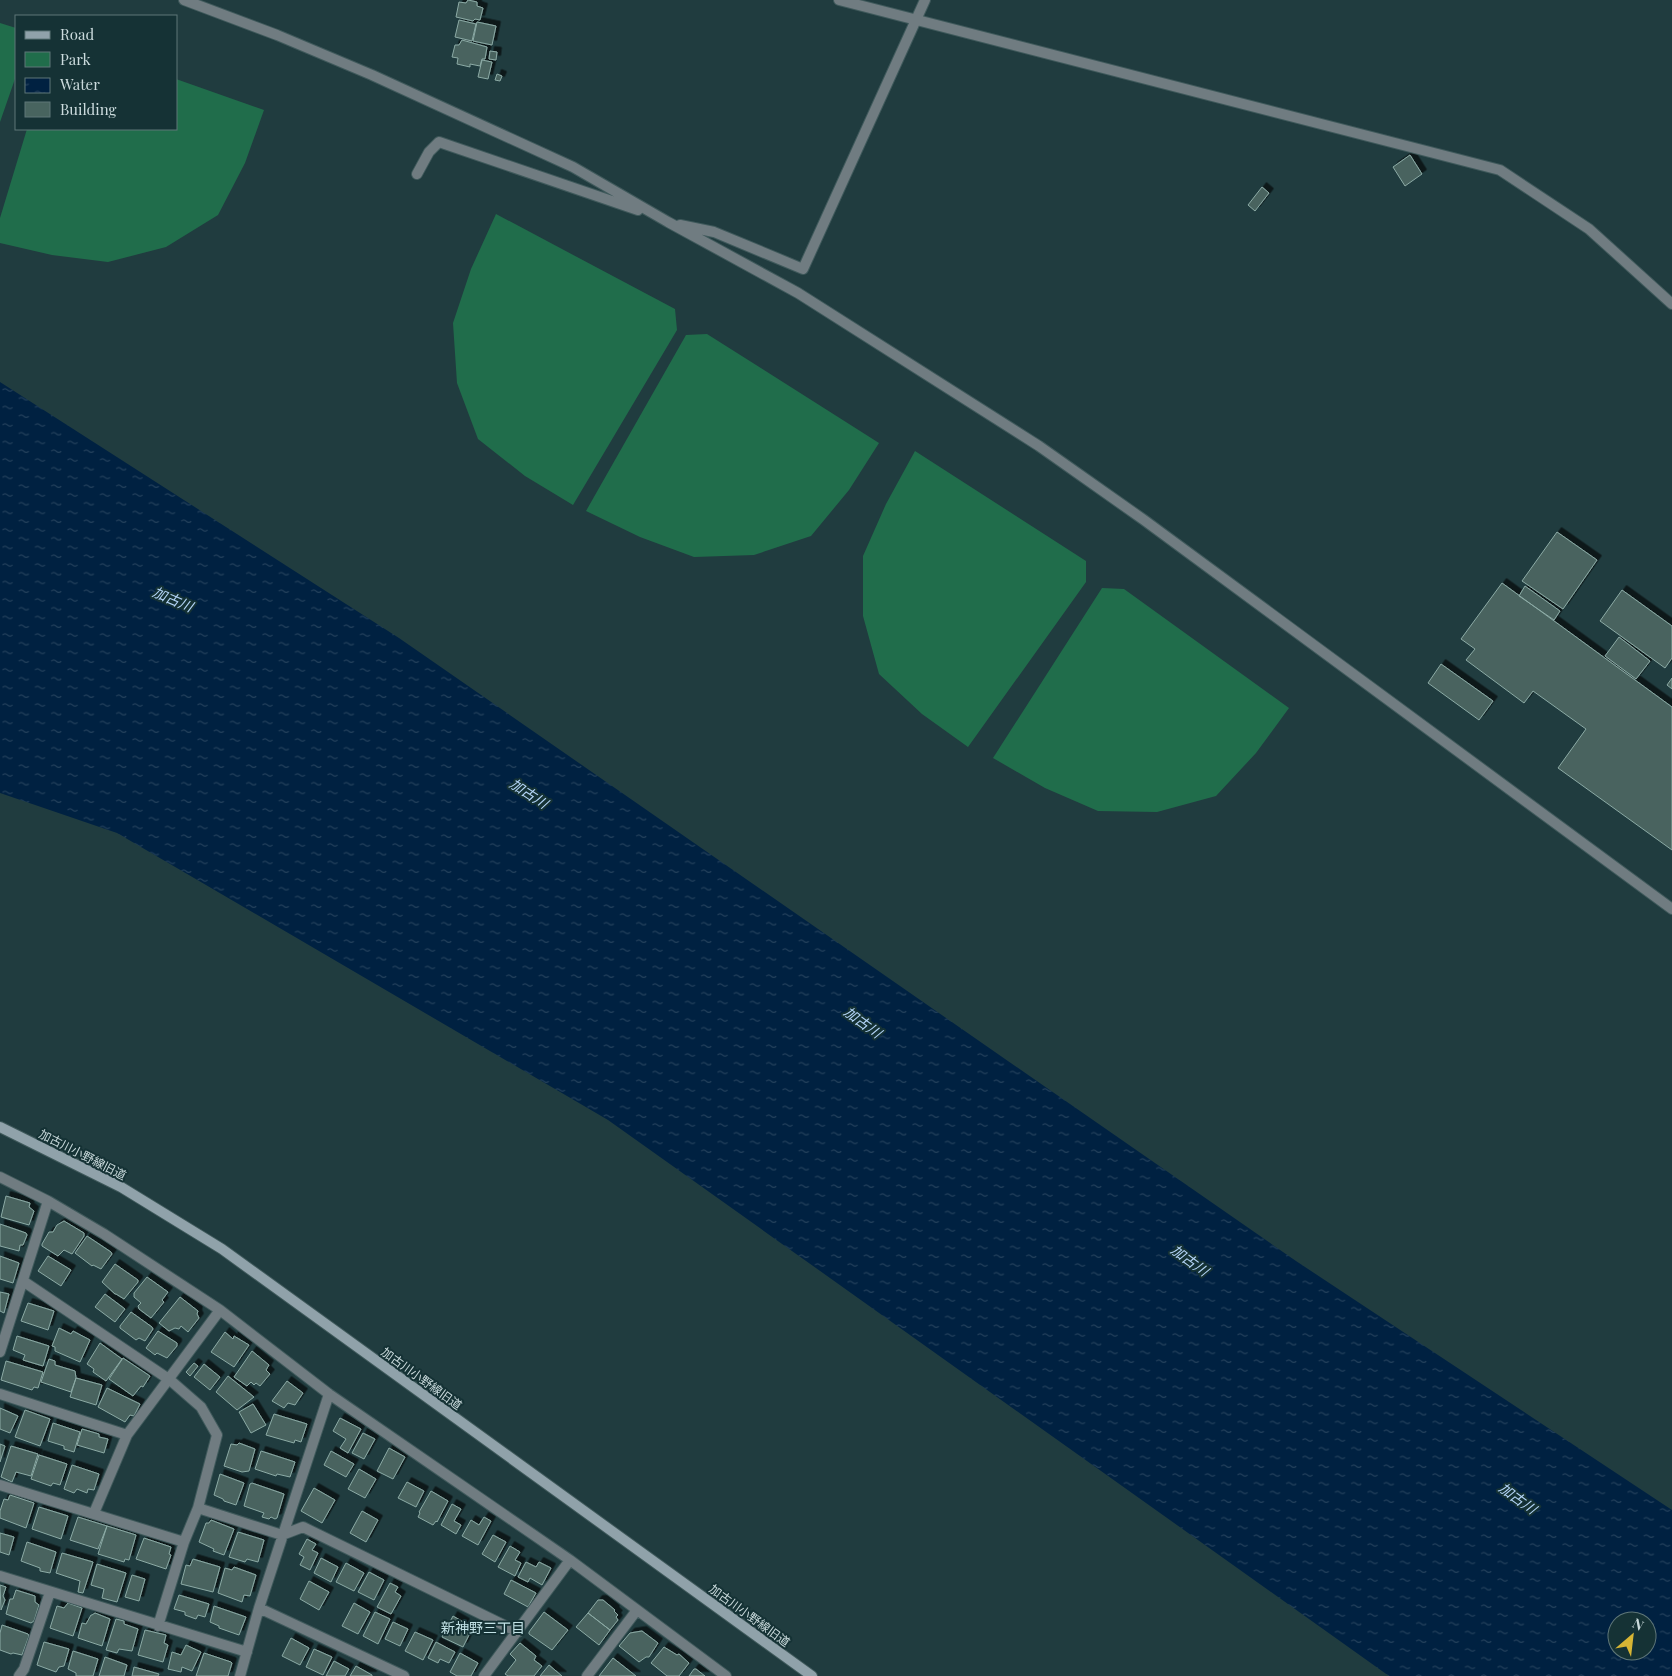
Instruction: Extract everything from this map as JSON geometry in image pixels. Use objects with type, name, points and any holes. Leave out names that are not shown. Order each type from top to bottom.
[{"type":"street","points":[[184,0],[277,35],[354,68],[573,167],[668,222],[798,292],[1040,446],[1144,520],[1672,909]]},
{"type":"street","points":[[839,0],[1500,170],[1589,229],[1672,304]]},
{"type":"street","points":[[417,174],[429,152],[439,142],[668,222],[714,232],[803,269],[925,0]]},
{"type":"street","name":"加古川小野線旧道","points":[[0,1127],[121,1188],[222,1249],[812,1676]]},
{"type":"street","points":[[0,1177],[48,1201],[104,1234],[220,1310],[329,1394],[570,1560],[726,1676]]},
{"type":"street","points":[[0,1352],[48,1201]]},
{"type":"street","points":[[23,1282],[170,1380],[201,1407],[217,1436],[198,1508],[184,1542],[158,1626]]},
{"type":"street","points":[[94,1513],[127,1435],[170,1380],[220,1310]]},
{"type":"street","points":[[0,1394],[127,1435]]},
{"type":"street","points":[[240,1676],[282,1535],[329,1394]]},
{"type":"street","points":[[0,1485],[184,1542]]},
{"type":"street","points":[[198,1508],[282,1535],[303,1527],[518,1632]]},
{"type":"street","points":[[484,1676],[570,1560]]},
{"type":"street","points":[[0,1576],[247,1652]]},
{"type":"street","points":[[19,1676],[24,1669],[50,1592]]},
{"type":"street","points":[[259,1608],[404,1676]]},
{"type":"street","points":[[587,1676],[637,1610]]},
{"type":"green space","points":[[0,23],[15,28],[15,79],[0,122]]},
{"type":"green space","points":[[178,80],[264,110],[245,163],[218,215],[166,247],[108,262],[52,255],[0,243],[0,218],[27,130],[178,130]]},
{"type":"green space","points":[[496,214],[675,309],[677,330],[573,505],[525,476],[478,439],[457,383],[453,323],[471,269]]},
{"type":"green space","points":[[707,334],[879,443],[849,490],[811,536],[754,555],[694,557],[640,537],[586,511],[686,335]]},
{"type":"green space","points":[[915,451],[1086,561],[1086,582],[968,747],[922,714],[879,674],[863,616],[863,556],[886,504]]},
{"type":"green space","points":[[1102,588],[1124,589],[1289,708],[1256,753],[1216,796],[1157,812],[1098,811],[1045,788],[993,758]]},
{"type":"water","name":"加古川","points":[[0,382],[399,638],[1296,1261],[1672,1510],[1672,1676],[1389,1676],[608,1120],[117,833],[0,793]]},
{"type":"building","points":[[468,0],[477,2],[477,6],[483,8],[480,20],[475,19],[473,21],[456,17],[459,2],[466,3]]},
{"type":"building","points":[[459,20],[476,24],[472,41],[455,37]]},
{"type":"building","points":[[477,22],[496,26],[492,45],[473,41]]},
{"type":"building","points":[[462,40],[487,47],[485,59],[482,59],[480,66],[470,64],[470,67],[457,64],[458,58],[452,57],[455,45],[459,45]]},
{"type":"building","points":[[490,51],[497,52],[496,60],[489,59]]},
{"type":"building","points":[[482,60],[492,62],[488,79],[478,77]]},
{"type":"building","points":[[497,74],[502,76],[500,81],[495,80]]},
{"type":"building","points":[[1410,155],[1422,174],[1405,186],[1393,167]]},
{"type":"building","points":[[1262,187],[1269,193],[1255,211],[1248,205]]},
{"type":"building","points":[[1557,532],[1597,560],[1563,609],[1522,581]]},
{"type":"building","points":[[1502,583],[1672,707],[1672,850],[1558,768],[1586,729],[1533,691],[1524,703],[1466,660],[1475,649],[1461,639]]},
{"type":"building","points":[[1525,586],[1560,611],[1554,620],[1519,596]]},
{"type":"building","points":[[1622,590],[1672,626],[1672,658],[1665,668],[1600,621]]},
{"type":"building","points":[[1619,637],[1650,661],[1636,679],[1605,656]]},
{"type":"building","points":[[1441,664],[1493,701],[1479,720],[1428,683]]},
{"type":"building","points":[[1672,678],[1672,689],[1667,685]]},
{"type":"building","points":[[6,1196],[30,1203],[29,1207],[34,1211],[29,1225],[1,1217]]},
{"type":"building","points":[[64,1221],[84,1233],[84,1236],[72,1254],[64,1250],[58,1256],[42,1246],[42,1244],[49,1232],[53,1232],[57,1225]]},
{"type":"building","points":[[0,1224],[26,1233],[27,1235],[23,1245],[20,1245],[19,1251],[0,1246]]},
{"type":"building","points":[[87,1236],[112,1254],[101,1269],[92,1266],[75,1253]]},
{"type":"building","points":[[0,1256],[19,1263],[13,1283],[0,1279]]},
{"type":"building","points":[[48,1256],[71,1270],[61,1286],[38,1271]]},
{"type":"building","points":[[115,1264],[138,1280],[124,1299],[115,1294],[102,1282]]},
{"type":"building","points":[[147,1277],[168,1292],[162,1300],[164,1302],[151,1318],[139,1309],[138,1306],[141,1303],[134,1297],[134,1293]]},
{"type":"building","points":[[0,1292],[9,1294],[4,1313],[0,1311]]},
{"type":"building","points":[[105,1294],[125,1309],[115,1322],[95,1307]]},
{"type":"building","points":[[180,1297],[198,1311],[199,1318],[188,1332],[181,1326],[179,1329],[175,1328],[169,1331],[159,1323]]},
{"type":"building","points":[[28,1303],[54,1311],[48,1330],[21,1321]]},
{"type":"building","points":[[131,1312],[153,1329],[145,1341],[139,1338],[136,1340],[120,1328]]},
{"type":"building","points":[[59,1328],[71,1334],[73,1331],[90,1340],[80,1362],[55,1351],[55,1347],[52,1346]]},
{"type":"building","points":[[158,1331],[177,1343],[177,1346],[167,1358],[157,1353],[155,1355],[146,1348]]},
{"type":"building","points":[[225,1332],[233,1339],[234,1336],[249,1345],[234,1367],[211,1352]]},
{"type":"building","points":[[17,1336],[49,1346],[43,1366],[23,1360],[25,1355],[13,1350]]},
{"type":"building","points":[[100,1343],[122,1359],[106,1381],[93,1372],[94,1369],[87,1364]]},
{"type":"building","points":[[252,1351],[269,1365],[266,1370],[270,1374],[260,1386],[256,1383],[254,1385],[251,1382],[247,1386],[234,1377]]},
{"type":"building","points":[[123,1358],[150,1376],[143,1387],[141,1386],[133,1396],[109,1379]]},
{"type":"building","points":[[49,1359],[55,1361],[55,1365],[75,1371],[76,1378],[71,1392],[41,1382]]},
{"type":"building","points":[[6,1361],[43,1372],[38,1388],[34,1387],[32,1390],[1,1380]]},
{"type":"building","points":[[194,1363],[198,1366],[190,1376],[186,1372]]},
{"type":"building","points":[[204,1364],[220,1377],[210,1390],[194,1377]]},
{"type":"building","points":[[228,1376],[254,1397],[237,1410],[216,1392]]},
{"type":"building","points":[[76,1378],[102,1385],[96,1405],[70,1397]]},
{"type":"building","points":[[287,1381],[303,1393],[295,1405],[288,1403],[284,1408],[272,1401]]},
{"type":"building","points":[[107,1388],[140,1404],[134,1416],[130,1415],[125,1422],[98,1407]]},
{"type":"building","points":[[253,1404],[266,1425],[251,1433],[239,1412]]},
{"type":"building","points":[[0,1408],[18,1416],[10,1433],[0,1429]]},
{"type":"building","points":[[25,1410],[50,1419],[40,1446],[15,1437]]},
{"type":"building","points":[[274,1414],[307,1424],[301,1442],[295,1440],[294,1443],[266,1435]]},
{"type":"building","points":[[340,1418],[361,1429],[348,1453],[340,1448],[346,1439],[333,1431]]},
{"type":"building","points":[[53,1423],[80,1432],[74,1452],[64,1449],[64,1446],[48,1441]]},
{"type":"building","points":[[82,1429],[108,1439],[104,1453],[77,1445]]},
{"type":"building","points":[[363,1433],[375,1439],[364,1459],[352,1453]]},
{"type":"building","points":[[239,1443],[255,1449],[249,1471],[242,1472],[224,1466],[231,1444],[237,1445]]},
{"type":"building","points":[[0,1444],[5,1446],[0,1462]]},
{"type":"building","points":[[11,1446],[38,1454],[31,1476],[16,1472],[12,1482],[1,1477]]},
{"type":"building","points":[[389,1448],[405,1457],[393,1479],[377,1471]]},
{"type":"building","points":[[261,1451],[295,1462],[290,1477],[277,1474],[276,1476],[255,1469]]},
{"type":"building","points":[[331,1451],[354,1464],[346,1477],[324,1465]]},
{"type":"building","points":[[39,1455],[67,1464],[60,1485],[53,1483],[51,1486],[31,1479]]},
{"type":"building","points":[[72,1465],[99,1474],[94,1490],[88,1489],[87,1493],[77,1489],[74,1493],[64,1489]]},
{"type":"building","points":[[359,1469],[376,1479],[365,1498],[348,1489]]},
{"type":"building","points":[[220,1474],[244,1483],[236,1505],[214,1495]]},
{"type":"building","points":[[407,1482],[424,1491],[416,1507],[398,1498]]},
{"type":"building","points":[[252,1483],[284,1494],[277,1518],[271,1517],[269,1519],[262,1517],[264,1513],[244,1506],[250,1484]]},
{"type":"building","points":[[314,1488],[335,1500],[322,1523],[301,1511]]},
{"type":"building","points":[[431,1491],[448,1501],[437,1522],[433,1525],[418,1517]]},
{"type":"building","points":[[10,1495],[34,1503],[26,1528],[0,1518],[4,1499],[8,1500]]},
{"type":"building","points":[[452,1504],[461,1509],[454,1521],[461,1525],[456,1534],[441,1525]]},
{"type":"building","points":[[39,1507],[68,1516],[61,1539],[32,1529]]},
{"type":"building","points":[[362,1511],[378,1520],[366,1542],[350,1533]]},
{"type":"building","points":[[78,1517],[107,1526],[98,1549],[70,1540]]},
{"type":"building","points":[[484,1517],[491,1521],[478,1545],[462,1536],[471,1520],[479,1525]]},
{"type":"building","points":[[211,1520],[234,1529],[224,1555],[213,1551],[214,1549],[199,1542],[206,1523],[209,1523]]},
{"type":"building","points":[[107,1526],[136,1535],[129,1560],[125,1559],[124,1562],[98,1554]]},
{"type":"building","points":[[238,1532],[264,1540],[258,1562],[247,1559],[245,1562],[229,1557]]},
{"type":"building","points":[[0,1533],[14,1537],[9,1555],[0,1552]]},
{"type":"building","points":[[493,1535],[506,1542],[495,1562],[482,1554]]},
{"type":"building","points":[[144,1538],[171,1547],[169,1554],[171,1555],[166,1569],[136,1559]]},
{"type":"building","points":[[307,1539],[316,1544],[312,1550],[318,1553],[310,1570],[300,1565],[304,1557],[299,1554]]},
{"type":"building","points":[[27,1542],[56,1552],[50,1573],[40,1571],[40,1568],[21,1561]]},
{"type":"building","points":[[510,1546],[520,1552],[515,1560],[521,1563],[515,1576],[498,1567]]},
{"type":"building","points":[[62,1553],[93,1562],[83,1593],[78,1592],[80,1581],[56,1573]]},
{"type":"building","points":[[321,1558],[338,1567],[331,1582],[314,1573]]},
{"type":"building","points":[[193,1559],[220,1567],[213,1592],[181,1584],[186,1565],[190,1566]]},
{"type":"building","points":[[526,1562],[536,1567],[539,1562],[551,1568],[542,1585],[530,1578],[528,1582],[518,1577]]},
{"type":"building","points":[[346,1563],[364,1573],[354,1591],[336,1582]]},
{"type":"building","points":[[97,1564],[126,1573],[117,1602],[102,1598],[104,1589],[91,1585]]},
{"type":"building","points":[[234,1567],[256,1575],[250,1596],[244,1595],[242,1602],[218,1593],[225,1568],[232,1570]]},
{"type":"building","points":[[369,1572],[384,1580],[374,1600],[358,1592]]},
{"type":"building","points":[[132,1575],[145,1579],[139,1601],[125,1597]]},
{"type":"building","points":[[511,1580],[536,1593],[528,1607],[504,1594]]},
{"type":"building","points":[[309,1581],[329,1592],[319,1610],[300,1599]]},
{"type":"building","points":[[390,1583],[398,1587],[395,1592],[401,1596],[391,1614],[377,1607]]},
{"type":"building","points":[[0,1585],[6,1587],[3,1596],[5,1600],[1,1610]]},
{"type":"building","points":[[16,1590],[35,1596],[35,1602],[39,1605],[34,1621],[31,1623],[6,1614],[10,1599],[13,1599]]},
{"type":"building","points":[[179,1595],[209,1604],[205,1617],[198,1615],[196,1619],[185,1615],[185,1612],[174,1609]]},
{"type":"building","points":[[598,1600],[603,1600],[618,1615],[616,1617],[618,1620],[610,1630],[588,1613]]},
{"type":"building","points":[[68,1603],[82,1608],[73,1636],[50,1628],[57,1606],[64,1608]]},
{"type":"building","points":[[354,1603],[370,1612],[358,1634],[342,1626]]},
{"type":"building","points":[[214,1606],[246,1617],[239,1635],[219,1628],[219,1626],[210,1622]]},
{"type":"building","points":[[375,1612],[390,1619],[378,1644],[363,1636]]},
{"type":"building","points":[[544,1612],[568,1630],[552,1650],[529,1634]]},
{"type":"building","points":[[95,1613],[110,1619],[102,1646],[78,1638],[82,1623],[86,1624],[91,1615]]},
{"type":"building","points":[[588,1613],[610,1630],[599,1645],[576,1627]]},
{"type":"building","points":[[453,1616],[465,1623],[462,1629],[470,1633],[463,1647],[442,1637]]},
{"type":"building","points":[[116,1619],[138,1629],[132,1651],[119,1649],[117,1653],[106,1650]]},
{"type":"building","points":[[393,1622],[408,1629],[400,1646],[385,1639]]},
{"type":"building","points":[[2,1625],[28,1634],[29,1636],[22,1655],[0,1650]]},
{"type":"building","points":[[145,1630],[166,1635],[164,1643],[168,1645],[163,1662],[138,1655]]},
{"type":"building","points":[[642,1631],[658,1643],[649,1657],[639,1662],[619,1646],[630,1633]]},
{"type":"building","points":[[415,1632],[433,1640],[423,1660],[405,1651]]},
{"type":"building","points":[[291,1638],[309,1648],[300,1665],[282,1656]]},
{"type":"building","points":[[44,1642],[69,1649],[64,1666],[59,1667],[56,1672],[37,1665]]},
{"type":"building","points":[[436,1642],[455,1652],[449,1663],[440,1659],[438,1663],[428,1658]]},
{"type":"building","points":[[520,1643],[536,1656],[534,1660],[542,1666],[534,1676],[508,1676],[505,1674],[516,1660],[510,1654]]},
{"type":"building","points":[[186,1645],[201,1652],[192,1671],[182,1667],[181,1672],[168,1669],[172,1652],[181,1655]]},
{"type":"building","points":[[664,1647],[677,1655],[679,1654],[689,1663],[679,1676],[667,1676],[651,1663]]},
{"type":"building","points":[[314,1649],[332,1657],[323,1675],[306,1667]]},
{"type":"building","points":[[73,1651],[98,1659],[93,1676],[76,1676],[76,1673],[68,1669]]},
{"type":"building","points":[[204,1653],[231,1662],[228,1676],[196,1676]]},
{"type":"building","points":[[460,1653],[478,1663],[471,1676],[457,1676],[450,1672]]},
{"type":"building","points":[[105,1657],[127,1665],[124,1676],[99,1676]]},
{"type":"building","points":[[613,1658],[636,1676],[599,1676]]},
{"type":"building","points":[[334,1661],[349,1669],[345,1676],[326,1676]]},
{"type":"building","points":[[549,1665],[562,1676],[540,1676]]},
{"type":"building","points":[[356,1666],[372,1675],[372,1676],[350,1676]]},
{"type":"building","points":[[134,1667],[159,1674],[158,1676],[132,1676]]},
{"type":"building","points":[[696,1669],[705,1676],[689,1676]]},
{"type":"district","name":"新神野三丁目","points":[[483,1627]]}]
